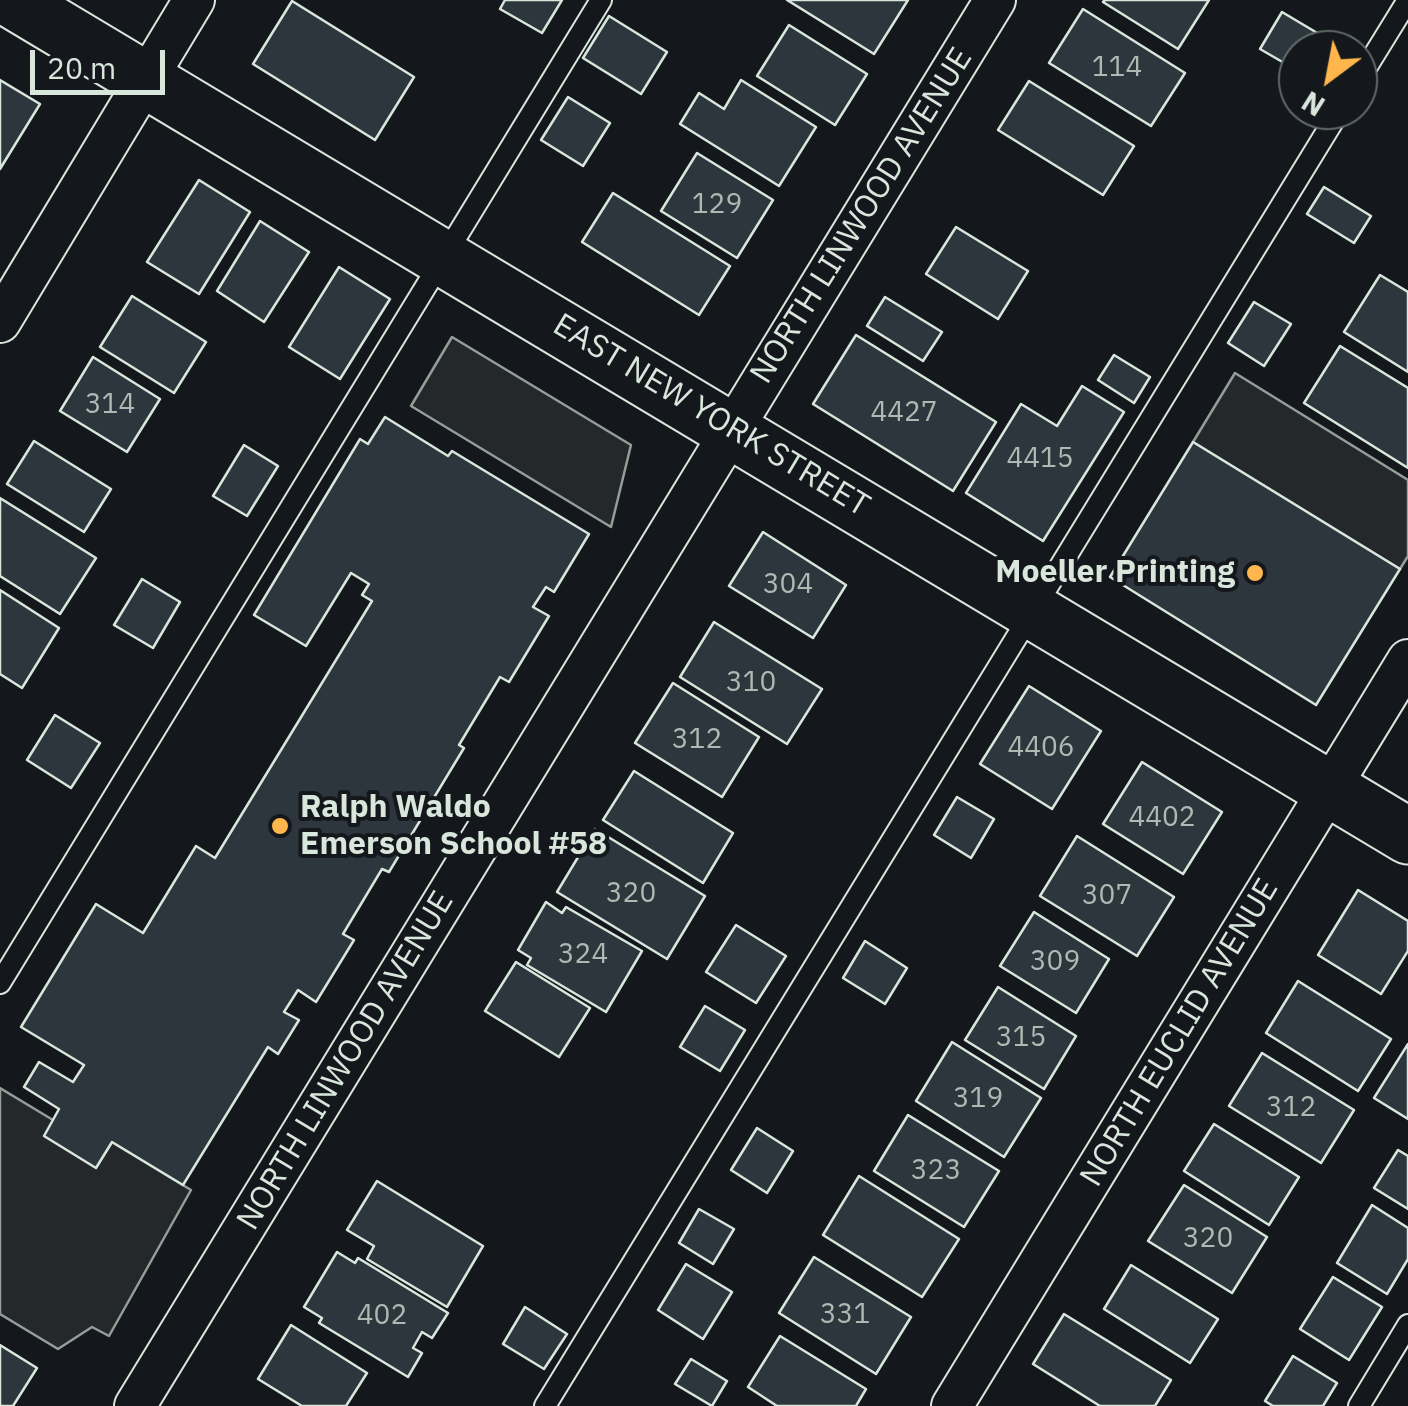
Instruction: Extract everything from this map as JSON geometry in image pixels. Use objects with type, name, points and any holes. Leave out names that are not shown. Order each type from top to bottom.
[{"type":"main road","name":"EAST NEW YORK STREET","points":[[12,0],[1408,836]]},
{"type":"street","points":[[0,322],[194,0]]},
{"type":"street","name":"NORTH LINWOOD AVENUE","points":[[136,1406],[995,0]]},
{"type":"street","name":"NORTH EUCLID AVENUE","points":[[952,1406],[1408,660]]},
{"type":"lane","points":[[0,982],[601,0]]},
{"type":"lane","points":[[1378,49],[1408,0]]},
{"type":"lane","points":[[545,1406],[1328,130]]},
{"type":"lane","points":[[1359,1406],[1408,1325]]},
{"type":"shaded area","points":[[452,337],[631,445],[611,527],[411,406]]},
{"type":"shaded area","points":[[1235,373],[1408,480],[1408,556],[1400,569],[1193,442]]},
{"type":"shaded area","points":[[0,1088],[53,1120],[96,1167],[112,1142],[191,1190],[109,1336],[92,1327],[58,1349],[0,1314]]},
{"type":"building","points":[[505,0],[562,0],[542,33],[500,9]]},
{"type":"building","points":[[787,0],[908,0],[874,54]]},
{"type":"building","points":[[1105,0],[1209,0],[1178,49]]},
{"type":"building","points":[[292,1],[414,77],[375,140],[253,64]]},
{"type":"building","points":[[1083,9],[1185,73],[1151,126],[1049,63]]},
{"type":"building","points":[[1282,12],[1312,30],[1278,30],[1278,59],[1260,49]]},
{"type":"building","points":[[609,16],[667,52],[641,94],[583,58]]},
{"type":"building","points":[[789,25],[867,74],[835,125],[757,76]]},
{"type":"building","points":[[0,80],[40,104],[0,169]]},
{"type":"building","points":[[741,80],[816,127],[779,186],[680,124],[699,93],[724,109]]},
{"type":"building","points":[[1029,81],[1134,146],[1103,195],[998,130]]},
{"type":"building","points":[[568,97],[610,123],[583,166],[541,140]]},
{"type":"building","points":[[697,153],[773,200],[737,258],[661,211]]},
{"type":"building","points":[[199,180],[250,212],[199,294],[147,262]]},
{"type":"building","points":[[1324,187],[1371,216],[1354,243],[1307,214]]},
{"type":"building","points":[[613,193],[730,266],[699,315],[582,242]]},
{"type":"building","points":[[260,221],[309,252],[264,322],[217,291]]},
{"type":"building","points":[[956,227],[1028,271],[998,319],[926,274]]},
{"type":"building","points":[[339,267],[390,299],[340,379],[289,347]]},
{"type":"building","points":[[1380,275],[1408,292],[1408,372],[1344,332]]},
{"type":"building","points":[[132,296],[206,342],[174,393],[100,347]]},
{"type":"building","points":[[885,297],[942,332],[923,361],[867,326]]},
{"type":"building","points":[[1254,302],[1291,324],[1264,366],[1228,343]]},
{"type":"building","points":[[856,335],[996,422],[953,491],[813,404]]},
{"type":"building","points":[[1340,346],[1408,388],[1408,468],[1304,403]]},
{"type":"building","points":[[1114,355],[1150,377],[1134,403],[1098,380]]},
{"type":"building","points":[[93,357],[160,399],[127,452],[60,411]]},
{"type":"building","points":[[1082,386],[1124,412],[1043,541],[966,493],[1021,404],[1057,426]]},
{"type":"building","points":[[385,417],[448,456],[452,451],[589,534],[554,592],[546,587],[533,607],[549,616],[509,682],[500,677],[459,745],[464,748],[389,872],[382,869],[343,934],[354,940],[316,1002],[298,990],[284,1012],[299,1020],[278,1054],[268,1047],[183,1185],[112,1142],[96,1168],[44,1136],[59,1109],[24,1087],[39,1062],[73,1082],[84,1065],[21,1027],[96,904],[143,933],[196,846],[215,858],[372,601],[362,595],[369,584],[351,573],[306,646],[254,615],[360,439],[368,444]]},
{"type":"building","points":[[34,441],[111,489],[84,532],[7,484]]},
{"type":"building","name":"Moeller Printing","points":[[1193,442],[1400,569],[1316,705],[1110,577]]},
{"type":"building","points":[[244,445],[278,466],[247,516],[213,496]]},
{"type":"building","points":[[0,498],[96,558],[60,614],[0,576]]},
{"type":"building","points":[[763,532],[846,585],[813,638],[729,586]]},
{"type":"building","points":[[142,579],[180,602],[153,648],[114,625]]},
{"type":"building","points":[[0,590],[59,628],[22,688],[0,674]]},
{"type":"building","points":[[714,622],[822,689],[787,744],[680,677]]},
{"type":"building","points":[[673,683],[759,737],[722,797],[635,743]]},
{"type":"building","points":[[1029,686],[1101,731],[1052,809],[980,764]]},
{"type":"building","points":[[55,715],[100,743],[71,788],[27,760]]},
{"type":"building","points":[[1142,762],[1222,812],[1183,874],[1103,824]]},
{"type":"building","points":[[634,771],[733,833],[703,883],[603,820]]},
{"type":"building","points":[[957,797],[994,819],[971,858],[934,835]]},
{"type":"building","points":[[595,829],[705,896],[667,959],[557,892]]},
{"type":"building","points":[[1077,836],[1174,897],[1137,956],[1040,896]]},
{"type":"building","points":[[1358,890],[1408,921],[1408,951],[1381,994],[1318,955]]},
{"type":"building","points":[[546,902],[562,913],[566,907],[642,951],[606,1012],[527,965],[531,958],[518,950]]},
{"type":"building","points":[[1034,912],[1109,959],[1076,1013],[1000,966]]},
{"type":"building","points":[[736,925],[786,956],[756,1003],[706,972]]},
{"type":"building","points":[[865,941],[907,968],[885,1004],[843,978]]},
{"type":"building","points":[[516,962],[590,1008],[559,1057],[485,1011]]},
{"type":"building","points":[[1298,981],[1391,1039],[1358,1091],[1266,1033]]},
{"type":"building","points":[[998,987],[1076,1036],[1044,1089],[965,1040]]},
{"type":"building","points":[[705,1006],[745,1030],[720,1071],[680,1047]]},
{"type":"building","points":[[952,1042],[1041,1098],[1004,1157],[916,1101]]},
{"type":"building","points":[[1408,1044],[1408,1119],[1374,1098]]},
{"type":"building","points":[[1262,1053],[1354,1110],[1321,1163],[1229,1106]]},
{"type":"building","points":[[908,1115],[999,1171],[964,1227],[874,1171]]},
{"type":"building","points":[[1214,1124],[1299,1177],[1269,1225],[1184,1171]]},
{"type":"building","points":[[757,1128],[793,1151],[767,1193],[731,1170]]},
{"type":"building","points":[[1398,1150],[1408,1156],[1408,1209],[1374,1188]]},
{"type":"building","points":[[859,1176],[959,1239],[922,1297],[823,1235]]},
{"type":"building","points":[[377,1181],[483,1246],[447,1307],[367,1259],[374,1246],[347,1230]]},
{"type":"building","points":[[1184,1185],[1267,1237],[1232,1293],[1148,1241]]},
{"type":"building","points":[[1372,1205],[1408,1228],[1408,1259],[1387,1294],[1337,1263]]},
{"type":"building","points":[[699,1209],[734,1229],[713,1264],[679,1243]]},
{"type":"building","points":[[337,1252],[355,1263],[358,1258],[448,1313],[432,1338],[422,1332],[413,1348],[422,1353],[408,1377],[319,1323],[322,1318],[304,1307]]},
{"type":"building","points":[[814,1257],[911,1317],[876,1374],[779,1313]]},
{"type":"building","points":[[686,1264],[732,1292],[703,1339],[658,1310]]},
{"type":"building","points":[[1131,1265],[1218,1319],[1190,1363],[1104,1309]]},
{"type":"building","points":[[1333,1277],[1382,1307],[1349,1360],[1300,1329]]},
{"type":"building","points":[[525,1307],[567,1334],[544,1369],[503,1344]]},
{"type":"building","points":[[1064,1314],[1171,1380],[1155,1406],[1100,1406],[1033,1364]]},
{"type":"building","points":[[291,1325],[367,1373],[346,1406],[302,1406],[258,1379]]},
{"type":"building","points":[[780,1336],[866,1389],[856,1406],[777,1406],[748,1387]]},
{"type":"building","points":[[0,1345],[37,1368],[13,1406],[0,1406]]},
{"type":"building","points":[[1293,1356],[1337,1383],[1323,1406],[1273,1406],[1265,1401]]},
{"type":"building","points":[[691,1359],[727,1381],[712,1406],[675,1384]]},
{"type":"place","name":"Moeller Printing","points":[[1255,573]]},
{"type":"place","name":"Ralph Waldo Emerson School #58","points":[[280,826]]}]
